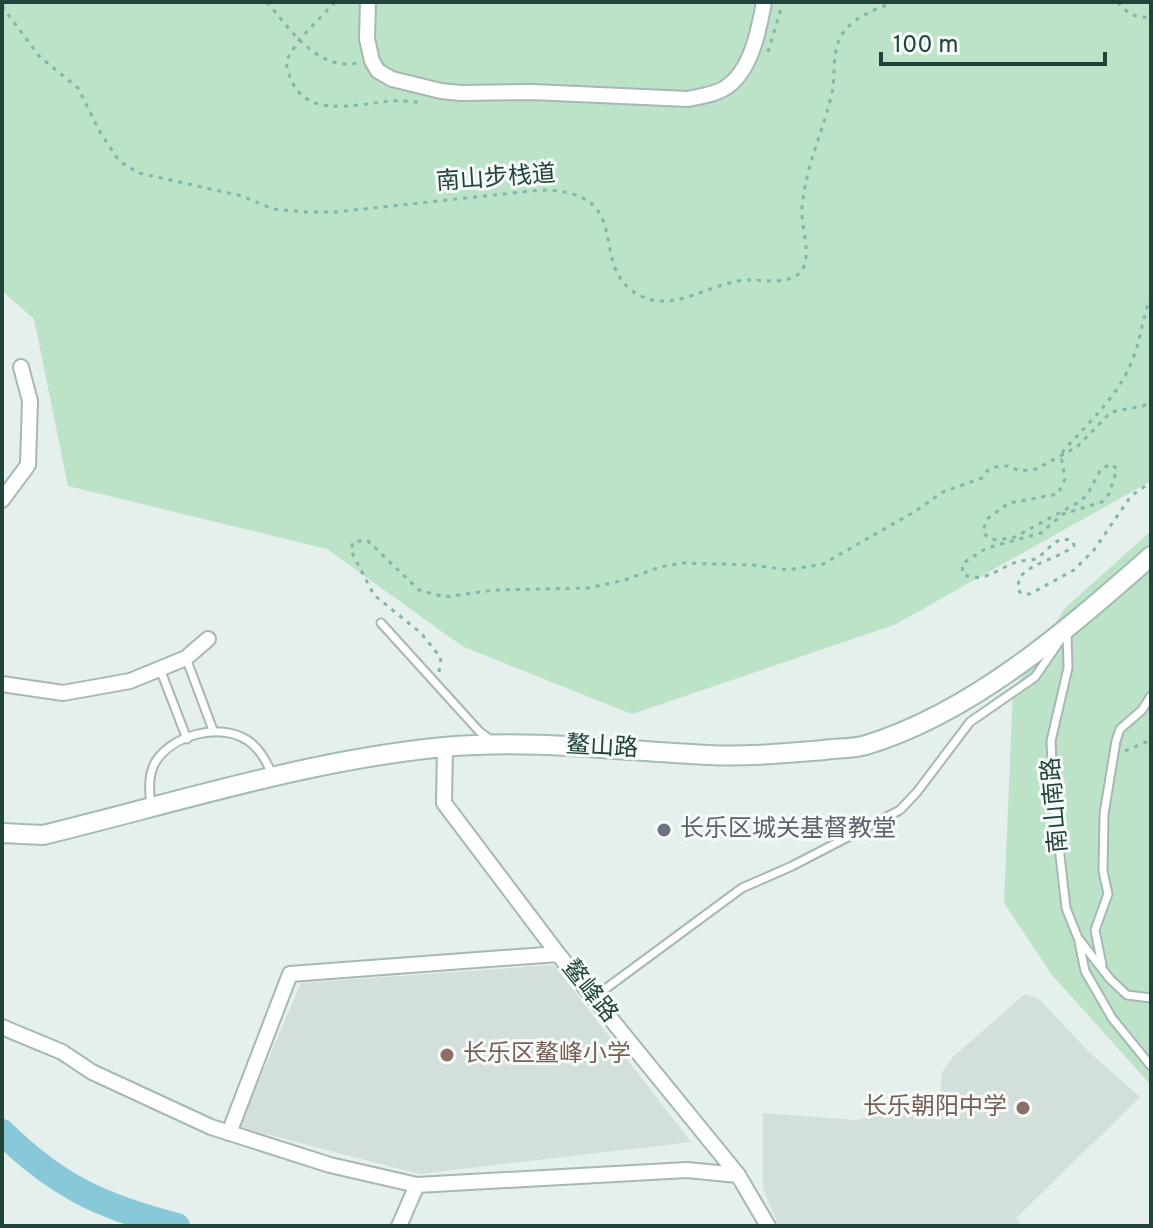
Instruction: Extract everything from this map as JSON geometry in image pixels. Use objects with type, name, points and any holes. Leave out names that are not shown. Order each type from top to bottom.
[{"type":"street","points":[[368,2],[367,39],[372,61],[378,71],[392,79],[441,91],[688,99],[713,94],[735,79],[753,45],[764,2]]},
{"type":"street","points":[[2,500],[28,465],[30,401],[21,367]]},
{"type":"street","name":"鳌山路","points":[[2,833],[43,835],[348,760],[445,747],[602,747],[712,755],[863,746],[920,725],[981,688],[1067,630],[1151,556]]},
{"type":"street","points":[[2,684],[63,693],[130,681],[186,658],[208,639]]},
{"type":"street","name":"鳌峰路","points":[[445,747],[444,803],[558,954],[738,1175],[768,1226]]},
{"type":"street","points":[[229,1133],[290,974],[558,954]]},
{"type":"street","points":[[2,1027],[62,1052],[92,1072],[211,1127],[330,1165],[417,1185],[687,1170],[738,1175]]},
{"type":"street","points":[[399,1226],[417,1185]]},
{"type":"lane","points":[[381,623],[479,731],[497,745]]},
{"type":"lane","points":[[593,998],[742,888],[792,866],[900,810],[970,722],[1035,677],[1067,630]]},
{"type":"lane","name":"南山南路","points":[[1067,630],[1068,668],[1051,741],[1054,803],[1066,908],[1078,938],[1103,971],[1127,995],[1151,998]]},
{"type":"lane","points":[[186,658],[213,730]]},
{"type":"lane","points":[[160,669],[187,739]]},
{"type":"lane","name":"南山南路","points":[[1103,971],[1095,930],[1108,894],[1103,871],[1104,814],[1120,729],[1142,710],[1151,696]]},
{"type":"lane","points":[[151,809],[148,785],[155,762],[168,749],[213,730],[228,732],[249,741],[275,777]]},
{"type":"lane","points":[[1078,938],[1085,971],[1112,1018],[1151,1066]]},
{"type":"path","points":[[267,2],[308,50],[350,64],[372,61]]},
{"type":"path","name":"南山步栈道","points":[[2,6],[39,56],[78,88],[119,161],[139,173],[242,196],[273,209],[305,212],[335,212],[564,190],[578,194],[600,211],[610,253],[626,285],[641,296],[656,300],[686,296],[744,279],[779,282],[796,276],[804,267],[806,254],[802,212],[808,166],[832,95],[838,40],[853,21],[894,2]]},
{"type":"path","points":[[1118,2],[1130,14],[1144,18],[1151,16]]},
{"type":"path","points":[[1061,456],[1117,392],[1136,352],[1151,296]]},
{"type":"path","points":[[438,684],[441,658],[421,633],[374,595],[351,551],[353,542],[367,540],[419,590],[445,597],[494,590],[588,588],[683,563],[753,565],[787,570],[823,564],[943,492],[982,478],[995,467],[1008,466],[1020,471],[1036,469],[1077,447],[1111,412],[1143,406],[1151,401]]},
{"type":"path","points":[[1061,456],[1065,473],[1061,491],[1052,497],[1016,501],[1001,508],[984,524],[983,531],[988,538],[1015,537],[1079,502],[1087,495],[1101,469],[1113,464],[1117,469],[1106,498],[1097,504],[1063,514],[1047,530],[1035,536],[987,548],[971,556],[962,566],[965,576],[988,576],[1016,563],[1034,559],[1056,540],[1067,538],[1073,541],[1074,546],[1070,550],[1032,566],[1019,578],[1018,590],[1022,594],[1030,594],[1074,570],[1094,550],[1131,496],[1151,482]]},
{"type":"path","points":[[1115,755],[1151,740]]},
{"type":"shaded area","name":"长乐区鳌峰小学","points":[[554,965],[691,1142],[419,1174],[239,1127],[301,983]]},
{"type":"shaded area","name":"长乐朝阳中学","points":[[1025,994],[1039,999],[1089,1052],[1140,1097],[1016,1218],[1022,1226],[779,1226],[763,1189],[763,1113],[856,1120],[940,1104],[942,1072],[953,1057]]},
{"type":"green space","points":[[2,2],[1151,2],[1151,481],[894,625],[632,714],[462,646],[327,549],[68,486],[34,319],[2,291]]},
{"type":"green space","points":[[1151,531],[1151,1085],[1052,975],[1004,903],[1013,691],[1065,608]]},
{"type":"waterway","points":[[2,1132],[42,1167],[82,1192],[126,1211],[177,1226]]},
{"type":"place","name":"长乐区城关基督教堂","points":[[664,830]]},
{"type":"place","name":"长乐区鳌峰小学","points":[[447,1055]]},
{"type":"place","name":"长乐朝阳中学","points":[[1023,1108]]}]
